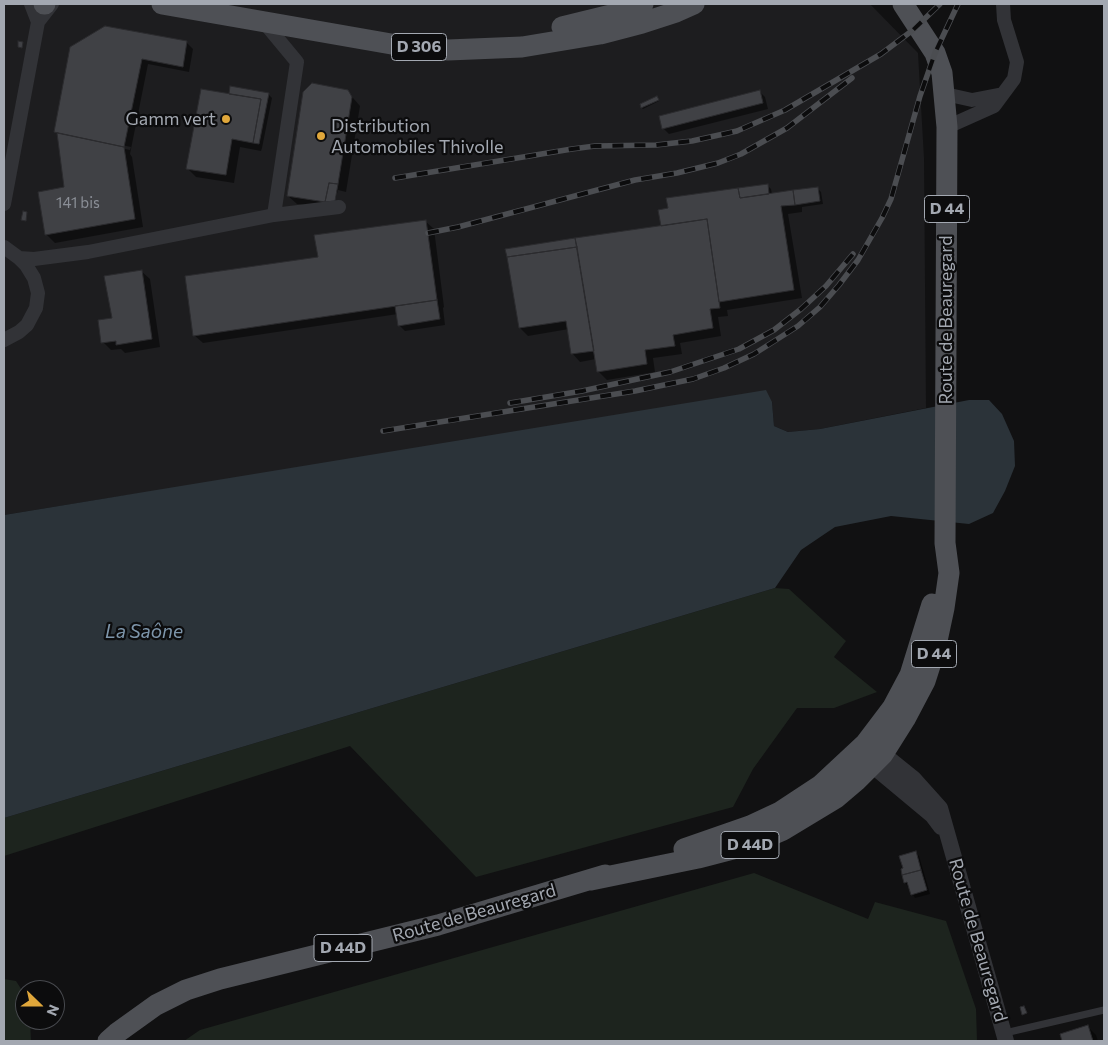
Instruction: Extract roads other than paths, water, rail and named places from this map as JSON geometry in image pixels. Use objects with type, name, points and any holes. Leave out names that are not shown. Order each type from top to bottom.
[{"type":"main road","name":"D 306","points":[[162,4],[397,45],[448,50],[486,50],[522,47],[600,34],[642,24],[694,4]]},
{"type":"main road","name":"D 306","points":[[221,4],[404,35],[449,38],[516,35],[548,31],[611,15],[643,4]]},
{"type":"main road","name":"Route de Beauregard","points":[[888,4],[927,42]]},
{"type":"main road","name":"Route de Beauregard","points":[[878,760],[905,719],[921,688],[935,650],[949,573],[945,543],[947,127],[945,94],[942,73],[935,53],[903,4]]},
{"type":"main road","name":"Route de Beauregard","points":[[865,744],[893,707],[910,675],[935,595],[945,543]]},
{"type":"main road","points":[[865,744],[878,760]]},
{"type":"main road","name":"D 44D","points":[[591,880],[764,820],[821,785],[865,744]]},
{"type":"main road","name":"D 44D","points":[[591,880],[698,858],[748,845],[783,830],[836,798],[878,760]]},
{"type":"main road","name":"Route de Beauregard","points":[[108,1041],[156,1005],[186,990],[220,978],[438,925],[591,880]]},
{"type":"street","points":[[31,4],[42,10]]},
{"type":"street","points":[[4,204],[42,10],[52,4]]},
{"type":"street","points":[[947,127],[994,106],[1011,85],[1016,67],[1016,56],[1004,20],[1003,4]]},
{"type":"street","points":[[263,21],[297,62],[274,215]]},
{"type":"street","points":[[945,94],[972,100],[1003,94]]},
{"type":"street","points":[[19,258],[34,259],[88,252],[274,215],[339,207]]},
{"type":"street","points":[[4,247],[19,258],[34,278],[38,293],[36,308],[27,325],[20,332],[4,340]]},
{"type":"street","name":"Route de Beauregard","points":[[878,760],[932,815],[950,838],[1005,1037]]},
{"type":"lane","points":[[1005,1037],[1104,1010]]},
{"type":"water","name":"La Saône","points":[[766,390],[772,402],[774,426],[788,432],[820,429],[969,400],[989,400],[1002,414],[1014,441],[1015,466],[1005,491],[993,513],[969,524],[891,516],[835,527],[801,550],[775,588],[4,818],[4,515]]},
{"type":"railway","points":[[395,178],[572,149],[595,146],[656,145],[692,141],[737,131],[785,110],[881,54],[913,30],[940,4]]},
{"type":"railway","points":[[383,431],[635,391],[693,379],[724,368],[754,354],[798,326],[820,307],[839,285],[858,260],[882,218],[891,199],[920,96],[935,53],[958,4]]},
{"type":"railway","points":[[428,233],[458,227],[635,180],[677,173],[718,163],[741,154],[787,128],[852,78]]},
{"type":"railway","points":[[510,403],[582,391],[670,372],[739,349],[774,330],[801,309],[826,286],[853,254]]},
{"type":"place","name":"Gamm vert","points":[[226,119]]},
{"type":"place","name":"Distribution Automobiles Thivolle","points":[[321,136]]}]
